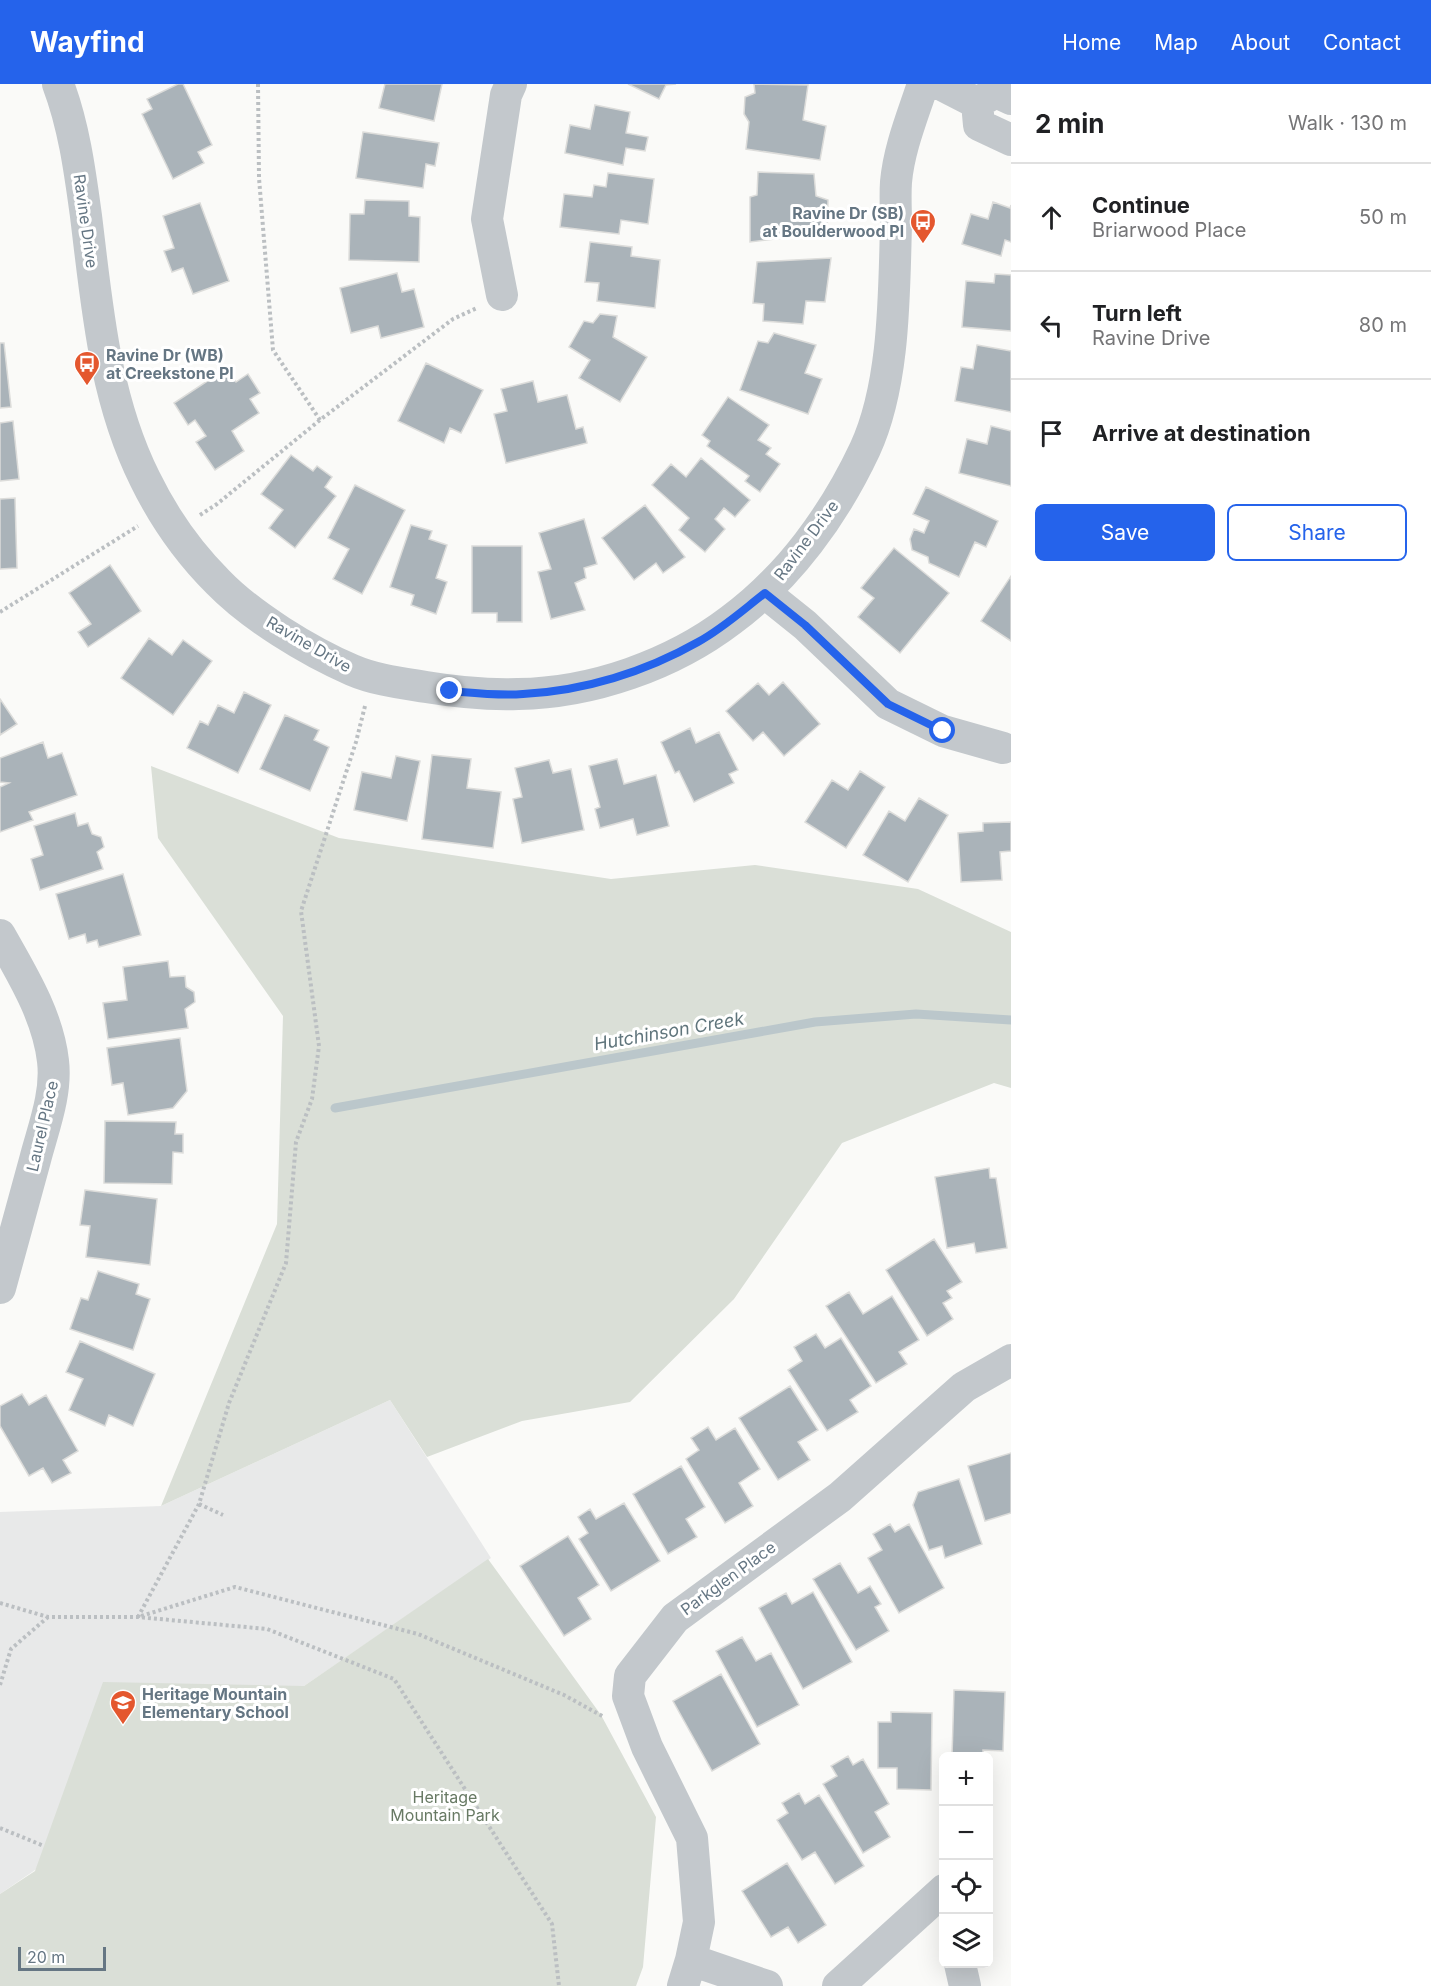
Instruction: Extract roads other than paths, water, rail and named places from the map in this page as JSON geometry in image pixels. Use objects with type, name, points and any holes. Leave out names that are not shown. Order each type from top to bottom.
[{"type":"street","name":"Ravine Drive","points":[[58,84],[65,102],[74,143],[109,375],[125,432],[144,477],[174,527],[193,553],[218,583],[249,609],[306,647],[353,670],[389,682],[450,691],[522,694],[566,690],[608,680],[637,670],[699,642],[765,593],[793,562],[835,503],[865,448],[876,420],[891,338],[896,179],[904,144],[923,84]]},
{"type":"street","points":[[502,295],[487,219],[506,95],[511,84]]},
{"type":"street","points":[[940,84],[977,103]]},
{"type":"street","points":[[977,103],[996,92],[1011,99]]},
{"type":"street","points":[[977,103],[979,125],[1011,140]]},
{"type":"street","points":[[765,593],[805,625],[888,704],[943,731],[1003,748]]},
{"type":"street","name":"Laurel Place","points":[[0,936],[46,1027],[53,1062],[53,1086],[44,1127],[0,1288]]},
{"type":"street","name":"Parkglen Place","points":[[687,1973],[699,1922],[692,1838],[647,1747],[628,1696],[630,1676],[675,1618],[840,1497],[964,1387],[1011,1360]]},
{"type":"street","points":[[838,1986],[939,1895]]},
{"type":"street","points":[[961,1968],[965,1986]]},
{"type":"street","points":[[687,1973],[767,1986]]},
{"type":"waterway","name":"Hutchinson Creek","points":[[335,1108],[815,1022],[916,1014],[1011,1020]]},
{"type":"place","name":"Ravine Dr (SB) at Boulderwood Pl","points":[[923,245]]},
{"type":"place","name":"Ravine Dr (WB) at Creekstone Pl","points":[[87,387]]},
{"type":"place","name":"Heritage Mountain Elementary School","points":[[123,1726]]},
{"type":"park label","name":"Heritage Mountain Park","points":[[445,1806]]}]
